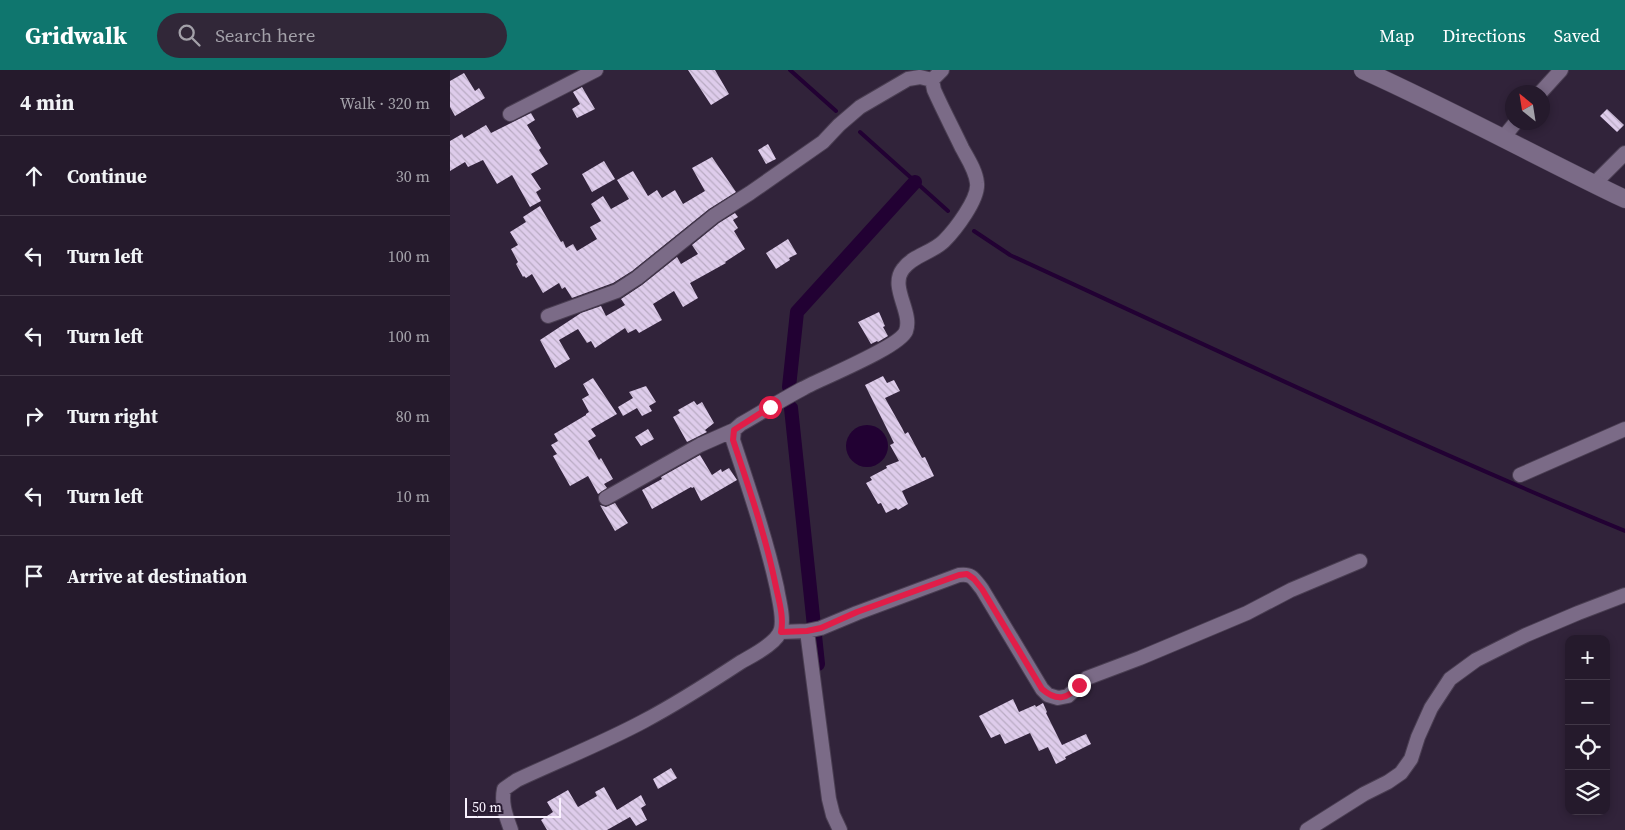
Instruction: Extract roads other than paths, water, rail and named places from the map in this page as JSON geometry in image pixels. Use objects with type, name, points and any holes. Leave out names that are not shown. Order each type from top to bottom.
[{"type":"street","points":[[510,114],[596,70]]},
{"type":"street","points":[[932,80],[942,70]]},
{"type":"street","points":[[1363,70],[1416,94],[1502,139],[1625,199]]},
{"type":"street","points":[[1547,85],[1561,70]]},
{"type":"street","points":[[548,316],[617,291],[714,216],[750,194],[823,142],[860,106],[908,79],[920,76],[932,80]]},
{"type":"street","points":[[606,498],[700,445],[734,430],[741,424],[805,388],[868,357],[900,339],[906,332],[907,322],[898,280],[902,269],[912,260],[941,244],[949,236],[976,196],[977,183],[973,169],[934,90],[932,80]]},
{"type":"street","points":[[1502,139],[1509,130]]},
{"type":"street","points":[[1594,184],[1625,153]]},
{"type":"street","points":[[1520,475],[1625,429]]},
{"type":"street","points":[[511,830],[504,812],[502,797],[504,789],[518,780],[612,738],[694,693],[776,639],[781,632],[781,608],[771,559],[733,440],[734,430]]},
{"type":"street","points":[[781,632],[813,630],[857,612],[959,575],[967,574],[982,589],[1042,689],[1058,698],[1068,696],[1087,678],[1247,614],[1291,590],[1360,561]]},
{"type":"street","points":[[1307,830],[1364,794],[1402,773],[1411,759],[1418,737],[1431,708],[1450,679],[1470,664],[1526,635],[1625,595]]},
{"type":"street","points":[[813,630],[829,799],[833,815],[840,830]]},
{"type":"waterway","points":[[790,70],[836,111]]},
{"type":"waterway","points":[[860,132],[948,211]]},
{"type":"waterway","points":[[789,387],[797,312],[915,182]]},
{"type":"waterway","points":[[974,231],[1010,255],[1239,361],[1470,465],[1625,531]]},
{"type":"waterway","points":[[791,408],[818,664]]}]
